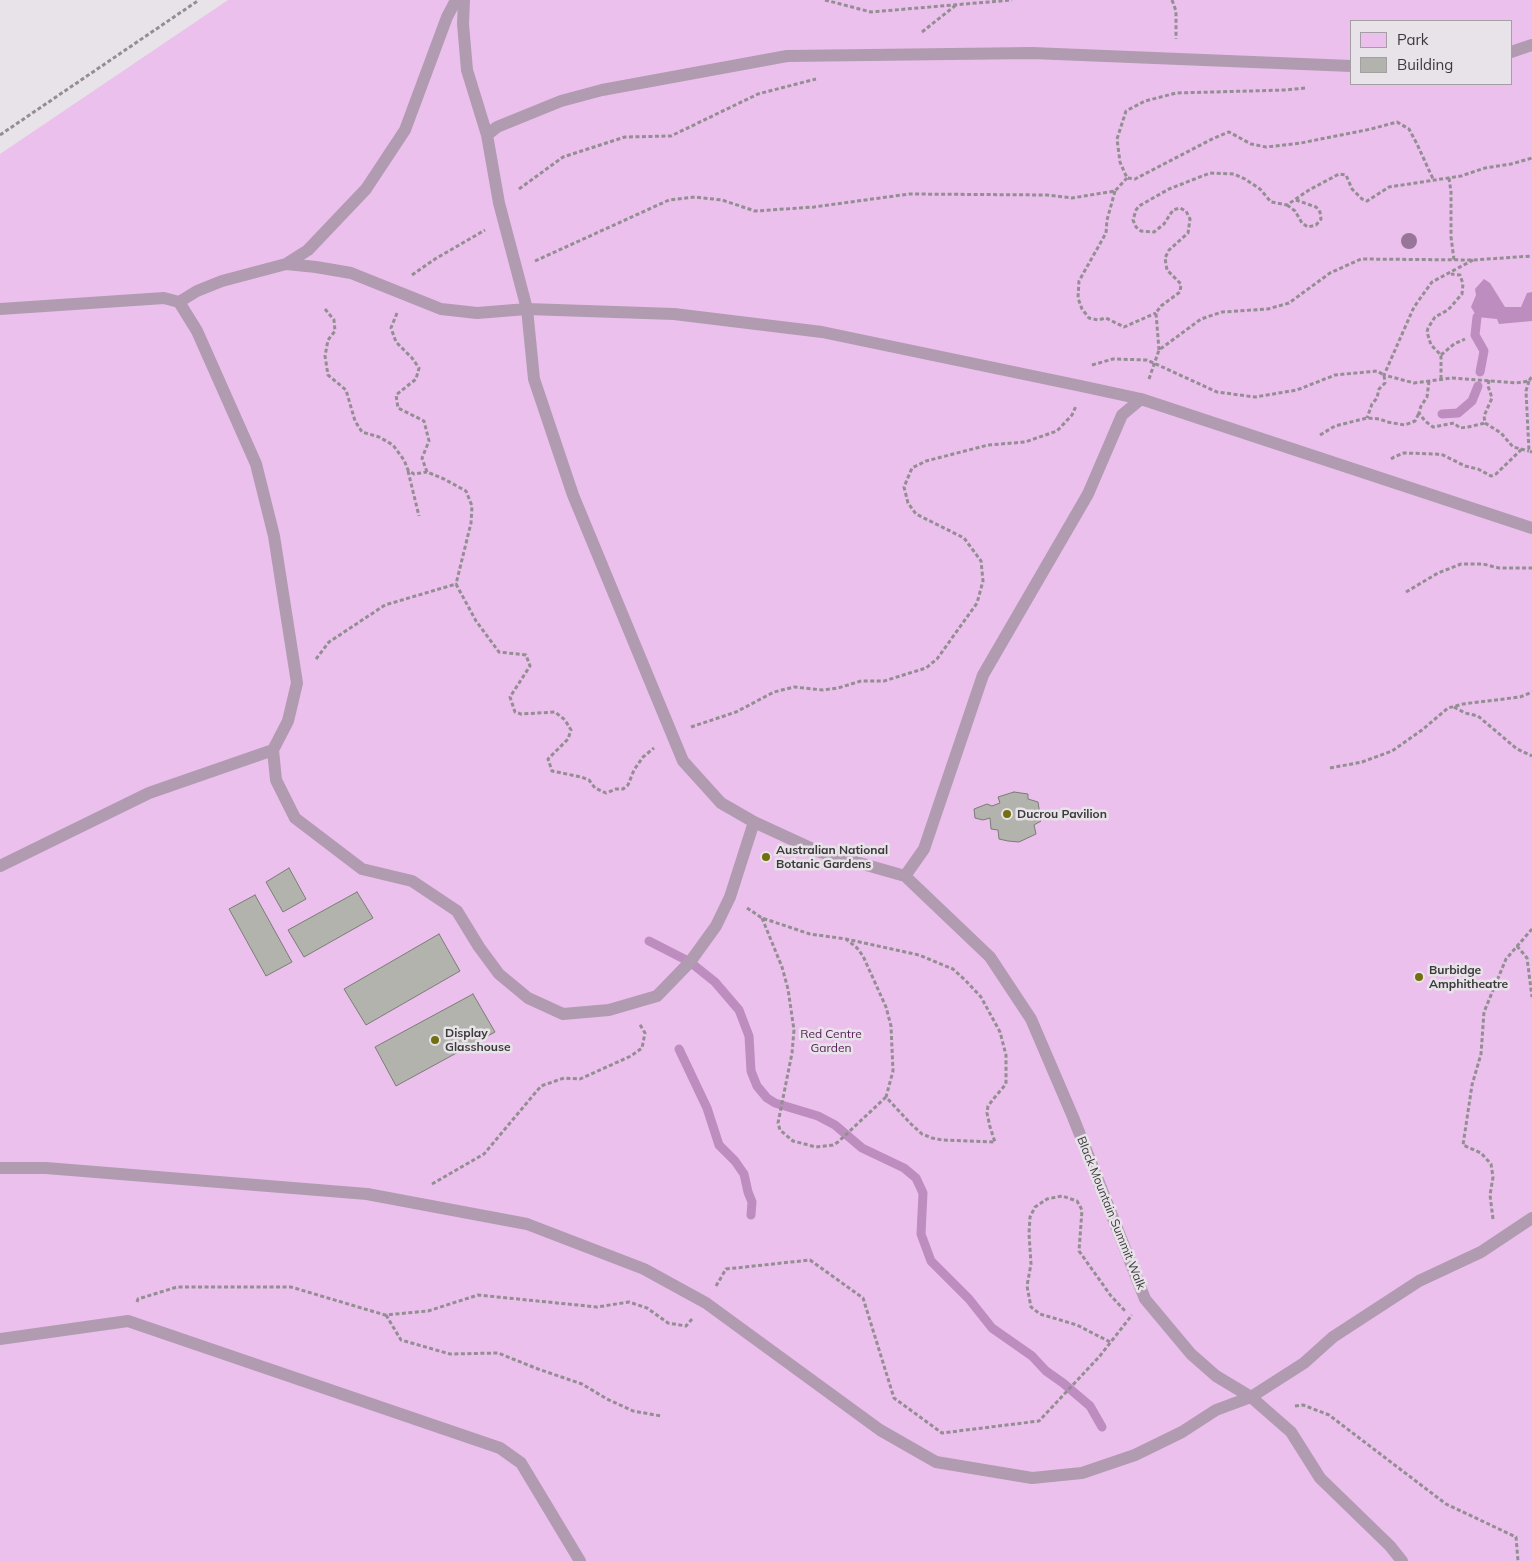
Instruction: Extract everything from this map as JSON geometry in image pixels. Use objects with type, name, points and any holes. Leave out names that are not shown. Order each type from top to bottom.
[{"type":"lane","points":[[179,302],[197,290],[222,281],[286,264],[308,250],[366,189],[404,130],[447,17],[456,0]]},
{"type":"lane","points":[[464,0],[462,24],[467,70],[487,135],[500,209],[527,309],[534,379],[573,495],[639,653],[670,735],[683,761],[720,803],[754,822],[817,851],[905,876],[924,849],[983,675],[1088,494],[1122,415],[1141,399]]},
{"type":"lane","points":[[1512,52],[1532,45]]},
{"type":"lane","points":[[487,135],[497,127],[561,101],[602,90],[787,56],[1032,53],[1350,66]]},
{"type":"lane","points":[[286,264],[316,266],[350,273],[441,309],[477,313],[527,309],[674,314],[822,332],[1081,386],[1141,399],[1532,528]]},
{"type":"lane","points":[[0,309],[164,298],[179,302],[197,331],[256,464],[274,536],[297,683],[288,721],[273,750],[276,780],[295,818],[362,869],[412,881],[457,911],[479,947],[499,974],[528,998],[563,1014],[609,1010],[657,996],[690,962],[716,926],[730,897],[754,822]]},
{"type":"lane","points":[[0,866],[149,793],[273,750]]},
{"type":"lane","name":"Black Mountain Summit Walk","points":[[905,876],[990,957],[1031,1019],[1073,1117],[1145,1299]]},
{"type":"lane","points":[[0,1168],[46,1168],[367,1194],[526,1224],[644,1269],[706,1303],[880,1430],[936,1462],[1032,1478],[1082,1472],[1135,1455],[1182,1432],[1216,1410],[1251,1397],[1304,1363],[1333,1337],[1419,1281],[1480,1252],[1532,1218]]},
{"type":"lane","points":[[1145,1299],[1191,1354],[1216,1376],[1251,1397],[1291,1432],[1320,1478],[1390,1546],[1402,1561]]},
{"type":"lane","points":[[0,1339],[128,1321],[500,1448],[521,1463],[580,1561]]},
{"type":"path","points":[[0,135],[200,0]]},
{"type":"path","points":[[825,0],[871,12],[1012,0]]},
{"type":"path","points":[[1172,0],[1176,11],[1177,59]]},
{"type":"path","points":[[897,54],[956,4]]},
{"type":"path","points":[[427,472],[422,458],[429,442],[424,421],[398,408],[396,396],[416,379],[420,368],[396,342],[391,328],[411,275],[435,258],[483,232],[500,209],[563,157],[625,137],[671,136],[758,94],[825,77]]},
{"type":"path","points":[[1127,178],[1120,162],[1117,139],[1126,111],[1145,101],[1176,93],[1286,90],[1313,87]]},
{"type":"path","points":[[1127,178],[1135,180],[1229,132],[1251,144],[1266,147],[1301,143],[1397,122],[1409,129],[1433,180]]},
{"type":"path","points":[[1287,205],[1339,174],[1346,176],[1352,189],[1362,199],[1367,201],[1389,187],[1461,176],[1485,168],[1512,164],[1532,158]]},
{"type":"path","points":[[1127,178],[1115,191],[1106,220],[1106,233],[1079,281],[1078,298],[1082,309],[1089,318],[1098,320],[1106,318],[1124,327],[1156,313],[1161,306],[1180,292],[1181,284],[1167,270],[1165,258],[1169,250],[1188,232],[1190,219],[1186,211],[1180,208],[1170,214],[1160,229],[1154,232],[1141,231],[1136,227],[1133,220],[1136,210],[1140,206],[1168,189],[1210,173],[1234,174],[1245,178],[1260,189],[1270,202],[1287,205],[1295,211],[1302,223],[1308,227],[1316,224],[1321,219],[1320,212],[1316,207],[1295,200]]},
{"type":"path","points":[[1449,178],[1451,192],[1451,237],[1454,260]]},
{"type":"path","points":[[517,268],[669,200],[695,197],[722,200],[755,211],[775,211],[909,194],[1047,195],[1072,198],[1115,191]]},
{"type":"path","points":[[1159,350],[1201,319],[1222,312],[1268,309],[1289,303],[1330,274],[1361,259],[1473,260],[1532,256]]},
{"type":"path","points":[[1367,418],[1372,404],[1377,398],[1379,388],[1385,383],[1384,375],[1414,307],[1432,282],[1473,260]]},
{"type":"path","points":[[1441,379],[1441,355],[1431,345],[1427,332],[1435,317],[1448,310],[1462,294],[1463,284],[1460,275],[1450,274]]},
{"type":"path","points":[[325,309],[334,320],[335,331],[328,340],[325,356],[328,375],[346,390],[355,421],[362,432],[379,437],[393,445],[404,460],[419,516]]},
{"type":"path","points":[[1156,313],[1159,350],[1156,362]]},
{"type":"path","points":[[1441,355],[1454,344],[1465,339]]},
{"type":"path","points":[[408,470],[414,474],[427,472],[466,491],[472,506],[471,523],[456,584],[476,621],[499,652],[526,655],[530,666],[510,697],[515,712],[521,714],[555,712],[565,720],[570,730],[568,739],[548,759],[552,772],[589,780],[595,788],[606,793],[616,789],[623,790],[628,785],[634,770],[643,758],[670,735],[736,712],[774,692],[794,687],[823,690],[838,688],[861,681],[884,681],[926,668],[937,659],[977,603],[984,581],[981,561],[964,538],[916,514],[908,503],[904,487],[912,468],[926,461],[988,446],[1025,442],[1057,431],[1072,414],[1082,394],[1081,386],[1092,365],[1113,359],[1147,360],[1156,362],[1217,392],[1255,398],[1297,390],[1335,375],[1377,371],[1384,375],[1414,383],[1452,378],[1516,383],[1529,381]]},
{"type":"path","points":[[1530,452],[1526,391],[1532,376]]},
{"type":"path","points":[[1489,380],[1488,386],[1492,398],[1484,416],[1485,423],[1501,434],[1514,447],[1523,448],[1530,452]]},
{"type":"path","points":[[1299,451],[1315,437],[1331,428],[1367,418],[1405,425],[1415,421],[1427,397],[1429,381]]},
{"type":"path","points":[[1419,413],[1433,427],[1454,424],[1460,428],[1468,428],[1485,423]]},
{"type":"path","points":[[1527,415],[1532,414]]},
{"type":"path","points":[[1385,479],[1389,462],[1394,457],[1404,453],[1424,452],[1443,455],[1491,476],[1496,474],[1523,448]]},
{"type":"path","points":[[1406,592],[1438,573],[1461,564],[1483,564],[1499,568],[1532,568]]},
{"type":"path","points":[[297,683],[329,642],[385,605],[456,584]]},
{"type":"path","points":[[1330,768],[1362,762],[1392,751],[1422,730],[1448,708],[1520,697],[1531,693]]},
{"type":"path","points":[[1454,707],[1465,713],[1478,716],[1517,749],[1532,756]]},
{"type":"path","points":[[581,777],[582,782]]},
{"type":"path","points":[[730,897],[762,918],[810,934],[846,939],[919,955],[952,968],[982,997],[1000,1032],[1006,1055],[1006,1084],[988,1106],[987,1113],[995,1142],[942,1140],[922,1134],[886,1097]]},
{"type":"path","points":[[762,918],[782,967],[788,989],[794,1030],[792,1053],[778,1123],[780,1130],[793,1141],[816,1147],[825,1147],[838,1142],[886,1097],[893,1071],[891,1026],[886,1007],[863,956],[846,939]]},
{"type":"path","points":[[1500,1239],[1494,1224],[1490,1195],[1493,1177],[1491,1164],[1481,1153],[1463,1145],[1472,1085],[1480,1054],[1484,1012],[1506,959],[1532,929]]},
{"type":"path","points":[[1516,946],[1527,958],[1532,997]]},
{"type":"path","points":[[406,1201],[484,1154],[541,1086],[564,1078],[580,1079],[631,1056],[642,1048],[645,1033],[630,1004]]},
{"type":"path","points":[[1110,1342],[1077,1325],[1040,1314],[1030,1307],[1027,1286],[1031,1264],[1029,1234],[1030,1217],[1035,1207],[1046,1199],[1062,1196],[1077,1201],[1082,1210],[1080,1251],[1110,1296],[1130,1317]]},
{"type":"path","name":"Black Mountain Summit Walk","points":[[128,1321],[138,1299],[177,1287],[291,1287],[385,1315],[428,1311],[478,1296],[597,1307],[629,1302],[647,1308],[668,1323],[686,1326],[706,1303],[726,1270],[810,1260],[862,1298],[894,1398],[942,1432],[1039,1421],[1099,1356],[1145,1299]]},
{"type":"path","points":[[385,1315],[401,1340],[450,1354],[498,1353],[582,1384],[607,1399],[633,1411],[662,1416]]},
{"type":"path","points":[[1263,1407],[1302,1405],[1329,1415],[1446,1504],[1516,1537],[1518,1561]]},
{"type":"green space","name":"Australian National Botanic Gardens","points":[[228,0],[1532,0],[1532,1561],[0,1561],[0,154]]},
{"type":"shaded area","points":[[1484,279],[1490,283],[1505,307],[1521,307],[1527,293],[1532,292],[1532,321],[1499,324],[1497,319],[1477,317],[1471,307],[1476,295],[1475,289]]},
{"type":"building","name":"Ducrou Pavilion","points":[[1014,792],[1028,794],[1028,799],[1038,802],[1041,821],[1034,825],[1036,834],[1019,842],[999,839],[998,830],[991,829],[990,818],[983,820],[975,818],[974,809],[987,804],[992,806],[1000,803],[998,797]]},
{"type":"building","points":[[289,868],[306,899],[283,912],[266,882]]},
{"type":"building","points":[[357,892],[373,918],[304,957],[288,930]]},
{"type":"building","points":[[255,895],[292,962],[266,976],[229,909]]},
{"type":"building","points":[[439,934],[460,971],[366,1025],[344,989]]},
{"type":"building","name":"Display Glasshouse","points":[[473,994],[495,1032],[396,1086],[375,1047]]},
{"type":"waterway","points":[[1477,317],[1475,335],[1484,351],[1480,372]]},
{"type":"waterway","points":[[1442,414],[1458,413],[1472,401],[1478,386]]},
{"type":"waterway","points":[[649,941],[690,962],[715,982],[739,1010],[749,1036],[751,1071],[757,1086],[767,1098],[775,1103],[818,1116],[835,1125],[862,1148],[904,1168],[916,1178],[923,1193],[921,1234],[931,1261],[969,1299],[992,1328],[1032,1356],[1046,1371],[1090,1406],[1102,1427]]},
{"type":"waterway","points":[[679,1049],[707,1108],[719,1145],[735,1161],[744,1174],[752,1202],[751,1215]]},
{"type":"place","name":"Ducrou Pavilion","points":[[1007,814]]},
{"type":"place","name":"Australian National Botanic Gardens","points":[[766,857]]},
{"type":"place","name":"Burbidge Amphitheatre","points":[[1419,977]]},
{"type":"place","name":"Display Glasshouse","points":[[435,1040]]},
{"type":"park label","name":"Red Centre Garden","points":[[831,1041]]}]
